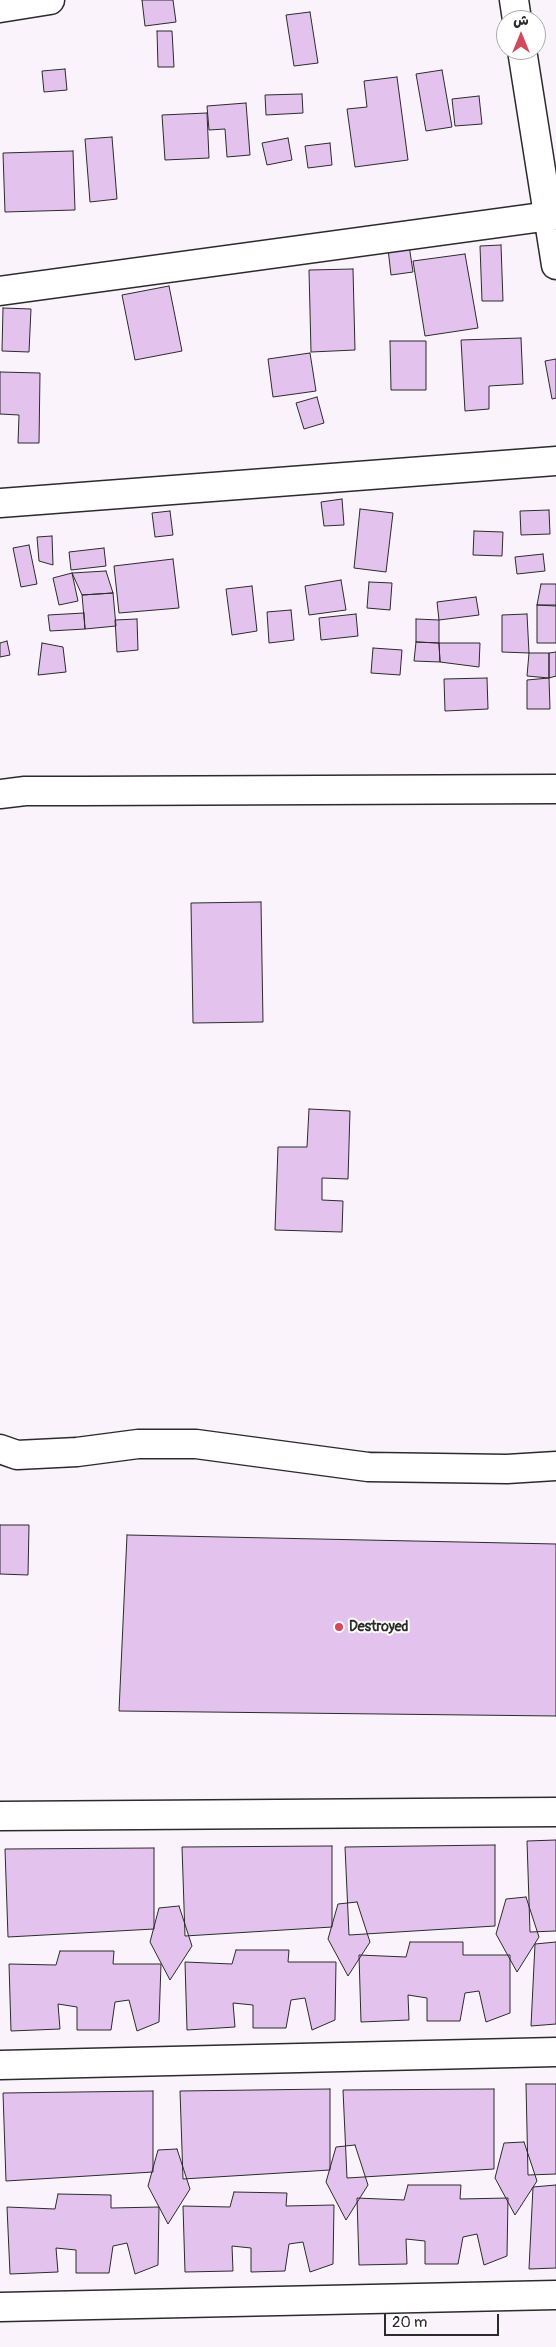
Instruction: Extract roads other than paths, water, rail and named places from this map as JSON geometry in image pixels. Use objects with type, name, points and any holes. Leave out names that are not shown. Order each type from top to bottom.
[{"type":"street","points":[[0,8],[50,0]]},
{"type":"street","points":[[524,60],[552,216],[556,265]]},
{"type":"street","points":[[0,291],[552,216]]},
{"type":"street","points":[[0,503],[556,461]]},
{"type":"street","points":[[0,794],[73,791],[556,789]]},
{"type":"street","points":[[0,1449],[17,1455],[77,1452],[138,1444],[196,1444],[368,1467],[507,1469],[556,1466]]},
{"type":"street","points":[[0,1816],[556,1812]]},
{"type":"street","points":[[0,2065],[556,2052]]},
{"type":"street","points":[[0,2306],[556,2295]]},
{"type":"place","name":"Destroyed","points":[[339,1627]]}]
